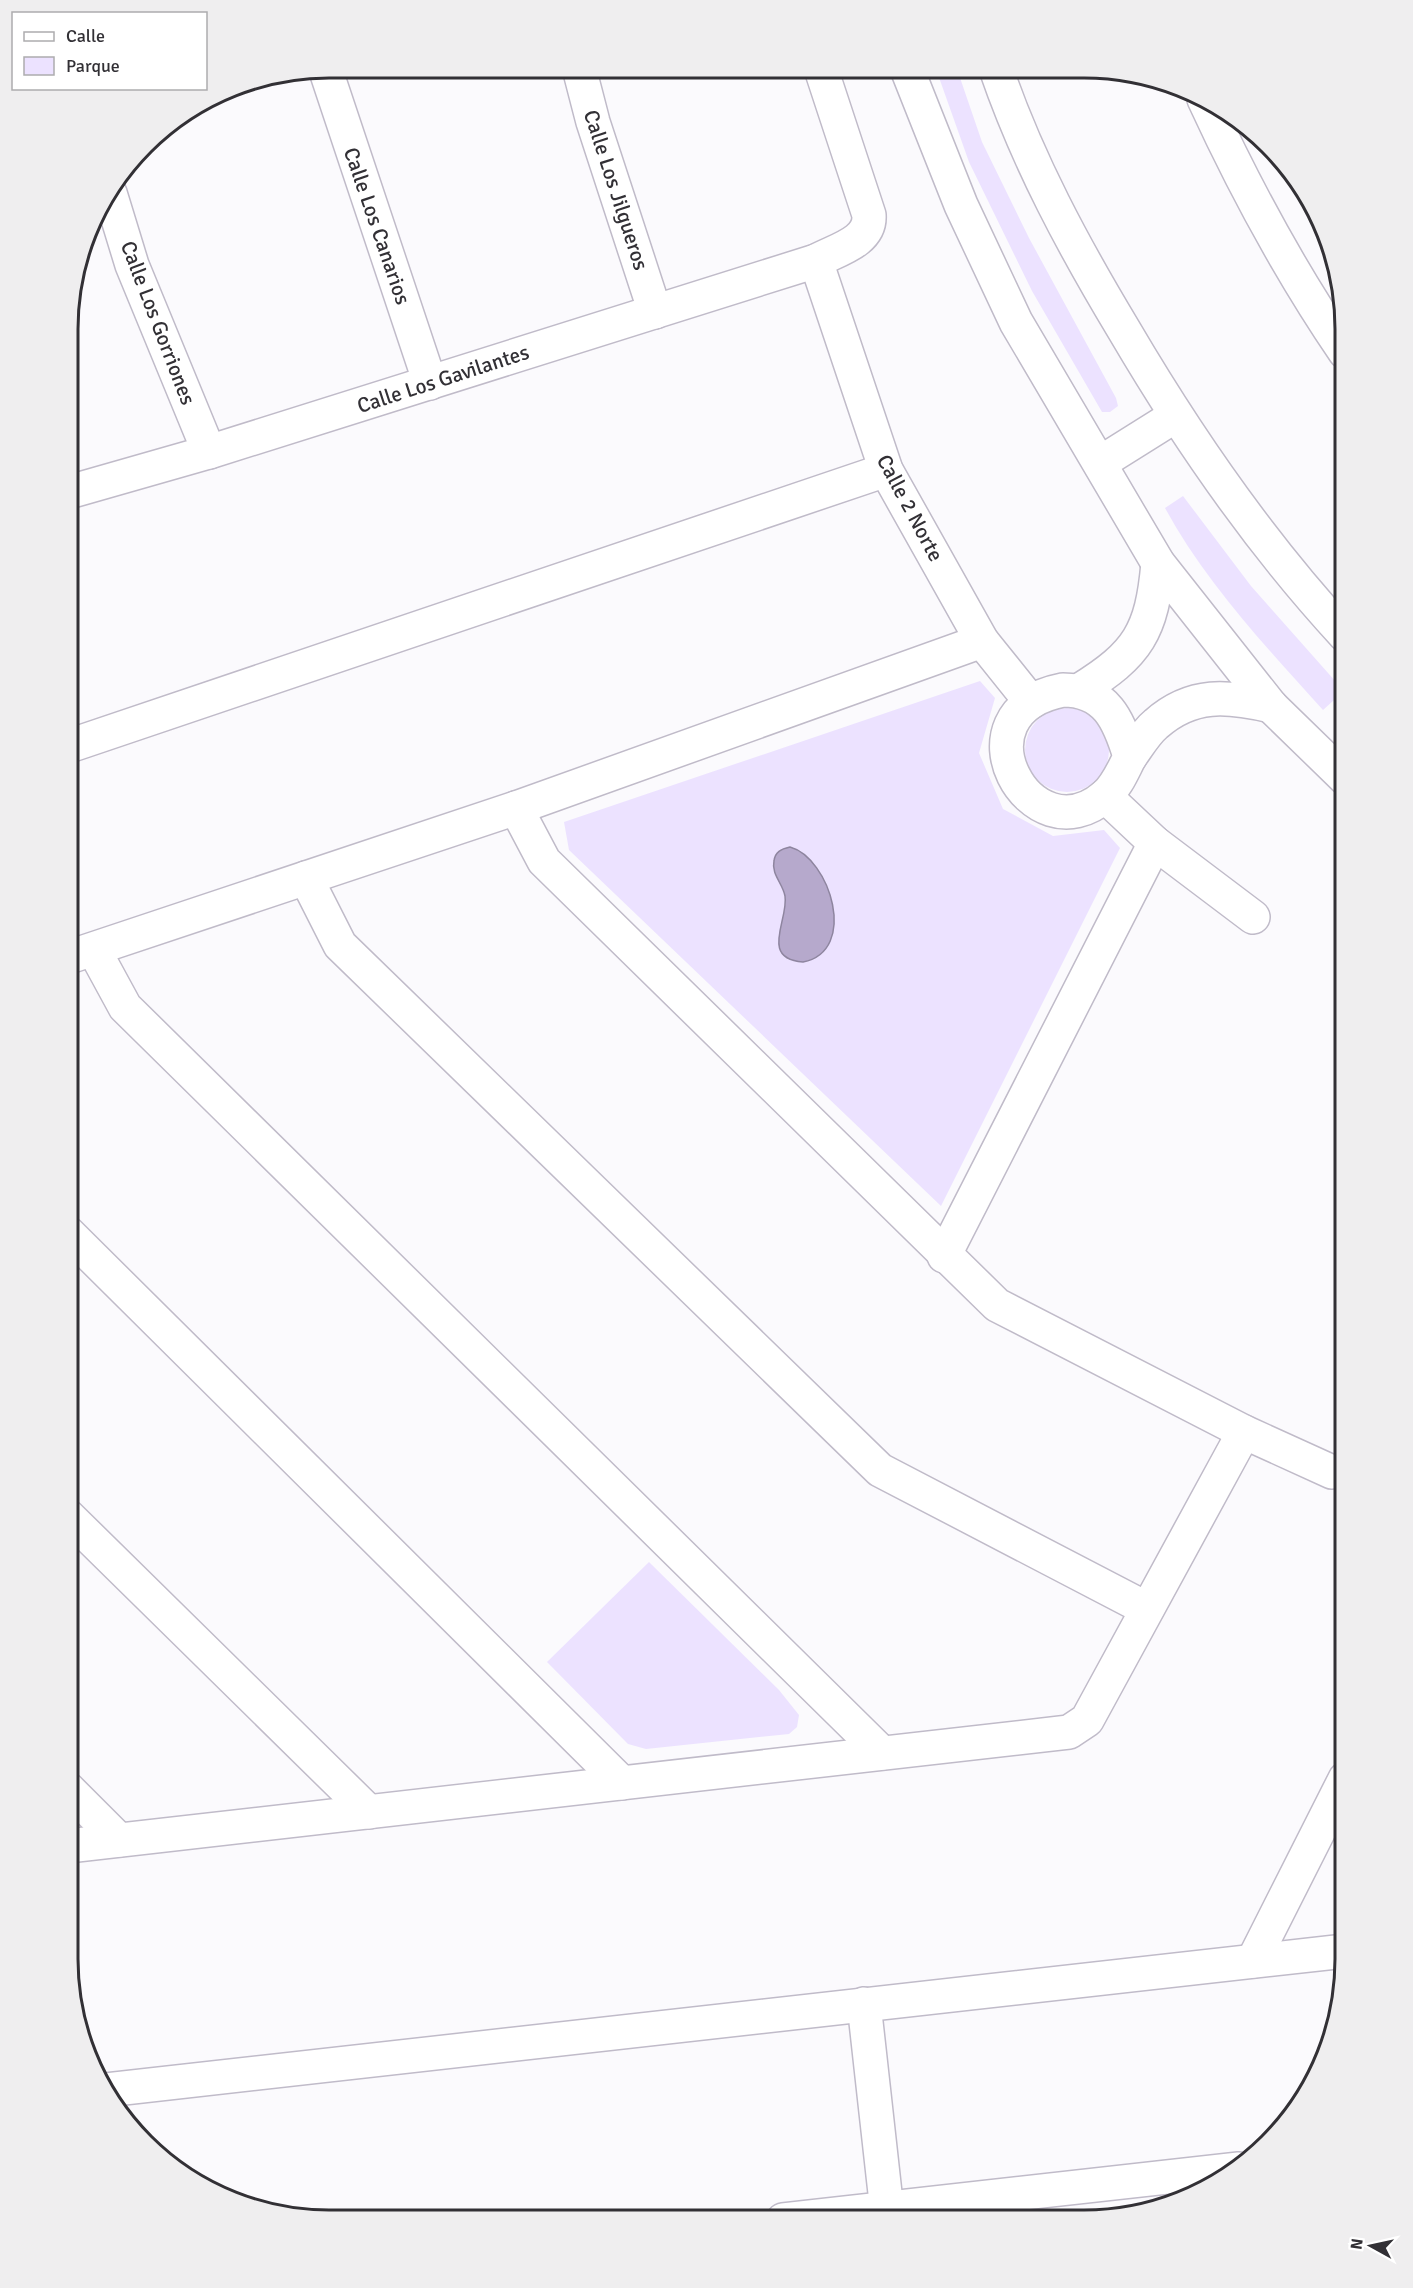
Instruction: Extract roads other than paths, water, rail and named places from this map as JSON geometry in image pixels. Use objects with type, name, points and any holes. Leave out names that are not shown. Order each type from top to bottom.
[{"type":"street","name":"Calle Los Canarios","points":[[328,78],[430,383]]},
{"type":"street","name":"Calle Los Jilgueros","points":[[582,78],[593,122],[655,312]]},
{"type":"street","name":"Calle Los Gavilantes","points":[[78,489],[209,452],[816,261],[864,235],[870,227],[867,208],[824,78]]},
{"type":"street","points":[[911,78],[961,205],[1016,322],[1158,563],[1271,706],[1335,768]]},
{"type":"street","points":[[1000,78],[1046,191],[1094,281],[1175,416],[1253,527],[1335,623]]},
{"type":"street","points":[[1220,118],[1316,309],[1335,336]]},
{"type":"street","name":"Calle Los Gorriones","points":[[113,202],[132,265],[209,452]]},
{"type":"street","name":"Calle 2 Norte","points":[[816,261],[886,470],[982,640],[1031,702]]},
{"type":"street","points":[[1100,463],[1175,416]]},
{"type":"street","points":[[78,743],[886,470]]},
{"type":"street","points":[[1158,563],[1154,602],[1139,639],[1128,655],[1114,669],[1080,690],[1046,694],[1031,702],[1013,724],[1006,752],[1010,771],[1019,788],[1034,801],[1051,809],[1071,810],[1089,806],[1106,796],[1130,757],[1155,724],[1190,703],[1231,697],[1271,706]]},
{"type":"street","points":[[882,1753],[125,1006],[81,953],[516,808],[982,640]]},
{"type":"street","points":[[1080,690],[1100,701],[1114,715],[1130,757]]},
{"type":"street","points":[[1106,796],[1155,843],[1253,917]]},
{"type":"street","points":[[516,808],[544,861],[944,1256],[997,1305],[1244,1432],[1332,1472]]},
{"type":"street","points":[[944,1256],[1155,843]]},
{"type":"street","points":[[306,879],[340,945],[880,1470],[1147,1610]]},
{"type":"street","points":[[78,1243],[622,1783]]},
{"type":"street","points":[[78,1845],[1069,1732],[1087,1720],[1244,1432]]},
{"type":"street","points":[[78,1526],[369,1812]]},
{"type":"street","points":[[78,1799],[119,1840]]},
{"type":"street","points":[[1253,1961],[1335,1799]]},
{"type":"street","points":[[115,2089],[1335,1952]]},
{"type":"street","points":[[864,2004],[888,2210]]},
{"type":"street","points":[[919,2210],[1216,2172]]}]
